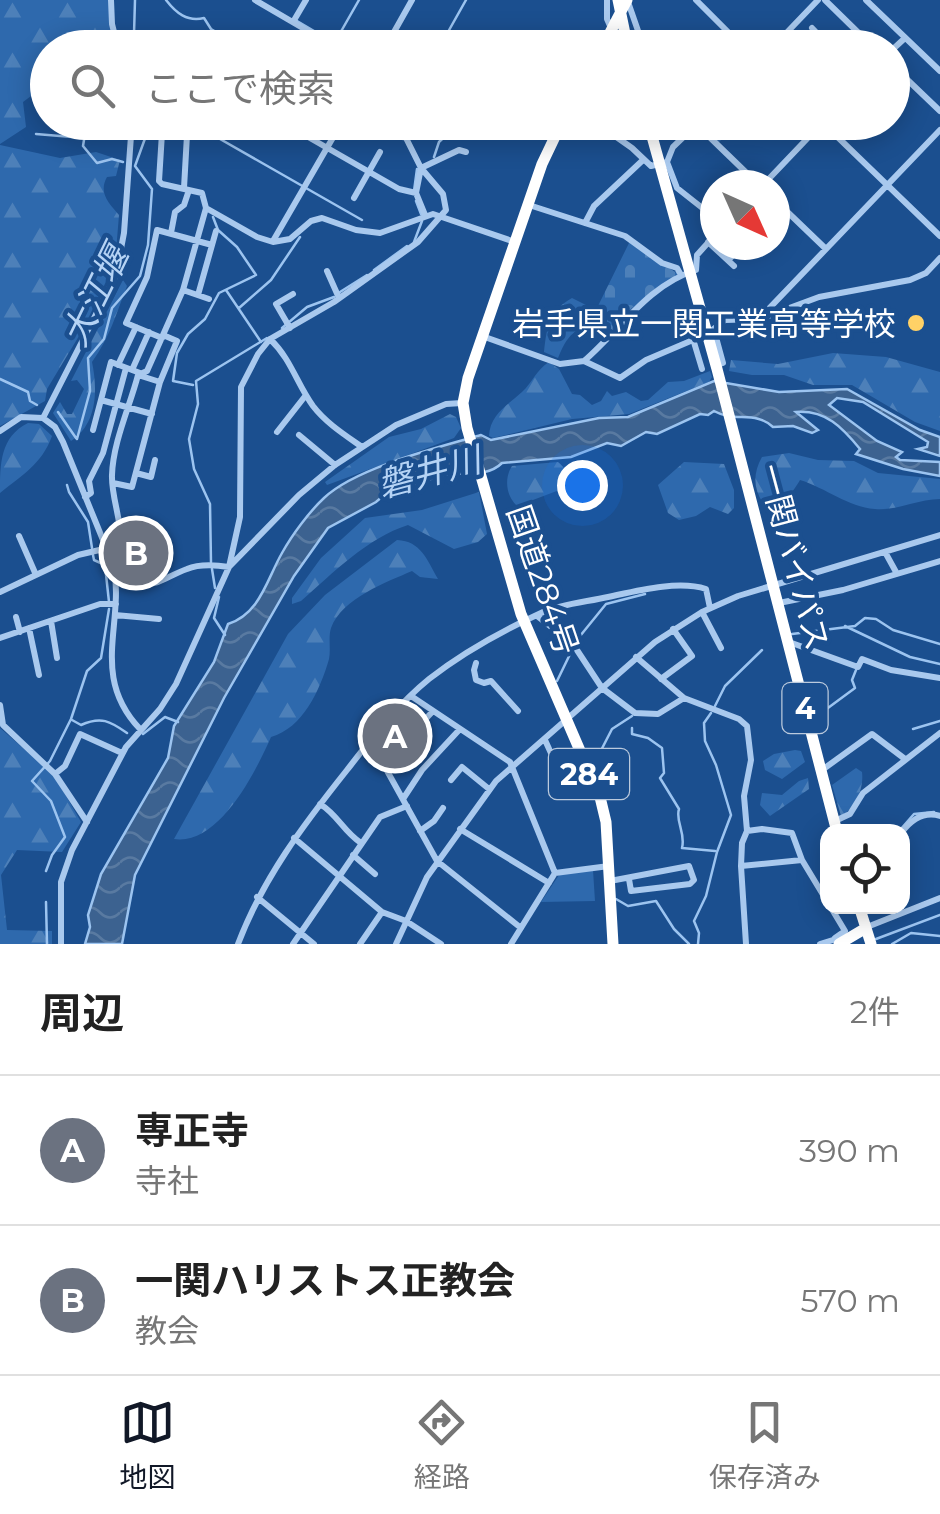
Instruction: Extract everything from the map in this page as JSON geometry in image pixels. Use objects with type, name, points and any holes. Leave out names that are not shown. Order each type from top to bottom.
[{"type":"highway","points":[[612,29],[623,4]]},
{"type":"highway","points":[[623,4],[627,30]]},
{"type":"highway","name":"国道284号","points":[[553,140],[514,242],[463,403],[466,428],[522,618],[600,798],[606,822],[613,944]]},
{"type":"highway","name":"一関バイパス","points":[[656,140],[685,274],[697,296],[712,368],[833,824]]},
{"type":"highway","name":"一関バイパス","points":[[770,586],[778,604],[833,824]]},
{"type":"highway","points":[[839,942],[862,934],[871,944]]},
{"type":"street","points":[[112,0],[114,30]]},
{"type":"street","points":[[255,0],[307,30]]},
{"type":"street","points":[[293,22],[306,0]]},
{"type":"street","points":[[395,30],[412,0]]},
{"type":"street","points":[[607,0],[607,18],[612,29]]},
{"type":"street","points":[[696,0],[723,30]]},
{"type":"street","points":[[791,30],[822,0],[854,30]]},
{"type":"street","points":[[866,0],[897,30]]},
{"type":"street","points":[[623,4],[631,5],[639,30]]},
{"type":"street","points":[[910,43],[940,71]]},
{"type":"street","points":[[910,82],[940,111]]},
{"type":"street","points":[[760,319],[940,130]]},
{"type":"street","points":[[43,418],[116,275],[124,240],[131,140]]},
{"type":"street","points":[[131,370],[147,371],[183,290],[206,208],[202,193],[159,181],[162,140]]},
{"type":"street","points":[[171,234],[175,212],[184,205],[187,140]]},
{"type":"street","points":[[313,140],[404,192],[416,192]]},
{"type":"street","points":[[273,242],[332,140]]},
{"type":"street","points":[[61,944],[62,882],[72,850],[122,754],[176,684],[229,567],[240,516],[241,387],[262,346],[418,242],[446,210],[443,194],[421,168],[407,140]]},
{"type":"street","points":[[621,140],[651,166],[664,164]]},
{"type":"street","points":[[664,164],[680,140]]},
{"type":"street","points":[[712,140],[745,170]]},
{"type":"street","points":[[776,170],[805,140]]},
{"type":"street","points":[[840,140],[940,236]]},
{"type":"street","points":[[421,168],[459,150],[466,152]]},
{"type":"street","points":[[354,198],[380,152]]},
{"type":"street","points":[[586,223],[594,206],[643,160]]},
{"type":"street","points":[[664,164],[677,188],[700,206]]},
{"type":"street","points":[[421,168],[416,192],[425,215]]},
{"type":"street","points":[[528,205],[625,236],[662,263],[685,274]]},
{"type":"street","points":[[206,208],[273,242],[290,239],[310,221],[322,218],[356,230],[380,232],[425,215],[442,216],[514,242]]},
{"type":"street","points":[[790,214],[826,249]]},
{"type":"street","points":[[113,482],[132,487],[160,382],[177,341],[126,323],[147,277],[157,230],[212,245]]},
{"type":"street","points":[[198,295],[216,231]]},
{"type":"street","points":[[584,362],[631,312],[696,270],[700,251]]},
{"type":"street","points":[[482,336],[560,364],[584,362],[620,378],[646,360],[704,335],[731,318],[760,319],[819,297],[910,280],[926,273],[940,258]]},
{"type":"street","points":[[326,271],[339,298]]},
{"type":"street","points":[[183,290],[209,299]]},
{"type":"street","points":[[290,328],[276,304],[293,294]]},
{"type":"street","points":[[136,327],[129,407],[113,482],[122,564],[146,584],[154,585],[196,566],[229,567],[334,465],[396,425],[446,404],[463,403]]},
{"type":"street","points":[[85,497],[90,493],[89,481],[103,453],[116,404],[149,332]]},
{"type":"street","points":[[270,340],[291,364],[322,417],[362,448]]},
{"type":"street","points":[[93,430],[111,362],[160,382]]},
{"type":"street","points":[[277,432],[306,394]]},
{"type":"street","points":[[101,400],[152,414]]},
{"type":"street","points":[[0,431],[21,417],[43,418],[55,427],[106,548],[117,586],[110,664],[128,714],[140,729]]},
{"type":"street","points":[[300,436],[334,465]]},
{"type":"street","points":[[103,453],[116,458]]},
{"type":"street","points":[[136,473],[150,477],[155,460]]},
{"type":"street","points":[[396,944],[437,861],[489,789],[636,657],[673,629],[706,610],[770,586],[940,535]]},
{"type":"street","points":[[20,536],[36,575]]},
{"type":"street","points":[[0,592],[78,555],[121,545]]},
{"type":"street","points":[[886,552],[896,572]]},
{"type":"street","points":[[778,604],[843,590],[940,561]]},
{"type":"street","points":[[238,944],[257,897],[294,838],[370,740],[429,680],[522,618],[574,604],[677,587],[702,587],[706,589],[706,610],[721,648]]},
{"type":"street","points":[[0,638],[100,604],[116,604]]},
{"type":"street","points":[[114,615],[159,620]]},
{"type":"street","points":[[16,616],[20,632]]},
{"type":"street","points":[[536,616],[573,644],[602,688],[635,713],[658,714],[684,698]]},
{"type":"street","points":[[51,621],[56,658]]},
{"type":"street","points":[[30,628],[39,676]]},
{"type":"street","points":[[660,679],[692,656],[673,629]]},
{"type":"street","points":[[788,642],[858,668],[862,659],[892,670],[940,678]]},
{"type":"street","points":[[467,654],[478,665],[476,680],[492,682],[518,711]]},
{"type":"street","points":[[636,657],[684,698],[739,719],[747,726],[751,760],[744,796],[747,832],[742,843],[741,866],[746,944]]},
{"type":"street","points":[[411,696],[512,766],[556,874]]},
{"type":"street","points":[[0,705],[3,725],[55,774],[87,822]]},
{"type":"street","points":[[400,707],[420,724]]},
{"type":"street","points":[[405,742],[433,711]]},
{"type":"street","points":[[293,944],[380,817],[405,803],[422,770],[460,729]]},
{"type":"street","points":[[55,774],[65,766],[80,734],[122,754]]},
{"type":"street","points":[[821,770],[872,734],[905,759]]},
{"type":"street","points":[[839,824],[863,793],[939,736]]},
{"type":"street","points":[[370,740],[437,861],[520,928]]},
{"type":"street","points":[[546,740],[554,762]]},
{"type":"street","points":[[451,780],[462,767],[489,789]]},
{"type":"street","points":[[320,804],[335,815],[342,830],[361,843]]},
{"type":"street","points":[[420,831],[443,808]]},
{"type":"street","points":[[908,824],[922,815],[940,816]]},
{"type":"street","points":[[747,832],[762,829],[792,833],[802,860],[820,889]]},
{"type":"street","points":[[460,830],[550,884]]},
{"type":"street","points":[[294,838],[382,912],[406,921],[441,944]]},
{"type":"street","points":[[353,855],[374,874]]},
{"type":"street","points":[[741,866],[802,860]]},
{"type":"street","points":[[556,874],[609,866]]},
{"type":"street","points":[[610,881],[690,866],[694,880],[690,884],[631,890],[629,879]]},
{"type":"street","points":[[511,944],[556,874]]},
{"type":"street","points":[[257,897],[314,944]]},
{"type":"street","points":[[862,934],[940,898]]},
{"type":"street","points":[[360,944],[382,912]]},
{"type":"street","points":[[820,944],[839,942],[845,932],[835,914]]},
{"type":"green space","points":[[0,0],[109,0],[113,30],[30,30],[30,97],[23,102],[26,127],[0,144]]},
{"type":"green space","points":[[0,145],[60,158],[96,152],[120,160],[116,176],[107,177],[104,188],[106,198],[119,215],[115,263],[82,331],[47,389],[45,401],[0,426]]},
{"type":"green space","points":[[630,241],[678,274],[632,308],[606,335],[597,308]]},
{"type":"green space","points":[[123,280],[127,286],[116,316],[92,362],[95,395],[91,416],[71,441],[53,413],[60,402],[67,414],[72,414],[84,389],[77,380],[71,381]]},
{"type":"green space","points":[[572,298],[594,309],[596,315],[571,336],[558,358],[544,352],[548,327],[558,308]]},
{"type":"green space","points":[[833,353],[886,357],[940,372],[940,431],[915,422],[852,385],[813,385],[784,375],[729,371],[731,360],[778,364]]},
{"type":"green space","points":[[549,362],[559,369],[572,394],[592,405],[601,401],[607,391],[612,396],[626,392],[641,401],[648,400],[668,382],[684,381],[710,371],[712,377],[709,382],[629,414],[572,419],[489,436],[496,416]]},
{"type":"green space","points":[[450,414],[461,428],[454,438],[327,485],[325,482],[389,437],[421,429]]},
{"type":"green space","points":[[28,423],[39,424],[52,436],[48,446],[37,462],[0,493],[1,462],[7,444]]},
{"type":"green space","points":[[789,453],[818,460],[854,461],[878,473],[940,479],[940,499],[875,509],[856,505],[800,480],[785,499],[763,503],[755,480],[762,457]]},
{"type":"green space","points":[[558,462],[566,474],[562,489],[517,506],[507,487],[512,466]]},
{"type":"green space","points":[[684,462],[724,464],[734,490],[734,508],[728,514],[710,507],[679,520],[668,513],[658,485]]},
{"type":"green space","points":[[479,492],[487,534],[478,542],[454,549],[408,525],[365,547],[301,601],[292,604],[292,598],[321,558],[365,518],[422,510]]},
{"type":"green space","points":[[397,540],[418,548],[438,579],[420,577],[412,571],[366,592],[345,608],[331,628],[329,659],[321,683],[301,717],[271,737],[246,786],[221,819],[190,838],[174,839],[288,634],[325,595]]},
{"type":"green space","points":[[0,728],[54,775],[81,822],[62,852],[17,850],[1,875],[7,930],[52,931],[52,944],[0,944]]},
{"type":"green space","points":[[801,751],[805,762],[782,779],[765,770],[763,761],[774,754]]},
{"type":"green space","points":[[856,768],[862,772],[860,791],[855,803],[841,816],[832,785]]},
{"type":"green space","points":[[808,778],[809,789],[770,816],[760,805],[762,793],[782,795]]},
{"type":"green space","points":[[593,870],[595,901],[541,902],[559,875]]},
{"type":"water","name":"磐井川","points":[[714,381],[779,392],[847,389],[940,437],[940,456],[918,449],[927,447],[928,442],[863,402],[837,398],[829,405],[877,441],[902,452],[896,457],[900,460],[940,462],[940,476],[856,454],[860,449],[847,434],[816,414],[796,412],[818,430],[812,433],[714,411],[657,434],[646,432],[621,446],[607,443],[571,457],[502,463],[484,472],[443,475],[412,491],[391,489],[376,502],[328,528],[294,576],[224,698],[135,875],[122,944],[85,944],[90,927],[88,915],[101,874],[168,758],[174,726],[214,662],[228,624],[255,604],[291,539],[324,498],[356,477],[421,452],[481,435],[491,440],[599,418],[628,417]]},
{"type":"waterway","name":"大江堰","points":[[134,30],[135,0]]},
{"type":"waterway","points":[[166,0],[182,15],[204,18],[213,30]]},
{"type":"waterway","points":[[342,30],[359,0]]},
{"type":"waterway","points":[[449,30],[466,0]]},
{"type":"waterway","points":[[297,21],[312,30]]},
{"type":"waterway","points":[[84,140],[83,146],[97,163],[112,159],[123,162]]},
{"type":"waterway","name":"大江堰","points":[[77,439],[90,391],[88,358],[104,339],[112,308],[140,276],[148,245],[152,189],[135,166],[144,140]]},
{"type":"waterway","points":[[222,140],[362,220]]},
{"type":"waterway","points":[[434,157],[441,140]]},
{"type":"waterway","points":[[414,191],[417,169]]},
{"type":"waterway","points":[[416,201],[421,214]]},
{"type":"waterway","points":[[193,385],[173,381],[177,353],[188,334],[205,319],[219,293],[256,275],[237,247],[218,230],[213,217]]},
{"type":"waterway","points":[[414,242],[422,221]]},
{"type":"waterway","points":[[239,308],[271,280],[300,237]]},
{"type":"waterway","points":[[374,270],[407,246]]},
{"type":"waterway","points":[[340,292],[367,275]]},
{"type":"waterway","points":[[226,290],[261,342]]},
{"type":"waterway","points":[[282,328],[307,307],[334,297]]},
{"type":"waterway","points":[[211,562],[210,504],[194,469],[189,439],[198,404],[196,381],[267,338]]},
{"type":"waterway","points":[[0,379],[28,392],[30,401],[37,405]]},
{"type":"waterway","points":[[58,412],[76,438]]},
{"type":"waterway","name":"大江堰","points":[[67,485],[88,522],[92,548]]},
{"type":"waterway","name":"大江堰","points":[[93,555],[94,560],[105,565],[109,602]]},
{"type":"waterway","points":[[212,569],[215,588]]},
{"type":"waterway","points":[[576,641],[606,604],[645,594]]},
{"type":"waterway","points":[[219,597],[214,618],[225,635]]},
{"type":"waterway","name":"大江堰","points":[[46,871],[65,837],[51,801],[32,781],[50,761],[71,719],[87,671],[101,658],[109,609]]},
{"type":"waterway","points":[[792,634],[855,626],[865,618],[940,644]]},
{"type":"waterway","points":[[845,626],[910,657],[940,664]]},
{"type":"waterway","points":[[557,681],[573,648]]},
{"type":"waterway","points":[[715,706],[725,686],[762,650]]},
{"type":"waterway","points":[[813,719],[855,688],[852,680],[856,670]]},
{"type":"waterway","points":[[698,944],[694,921],[706,896],[731,815],[705,741],[704,723],[711,713]]},
{"type":"waterway","points":[[593,766],[612,729],[632,716]]},
{"type":"waterway","name":"大江堰","points":[[143,734],[165,717],[178,722]]},
{"type":"waterway","name":"大江堰","points":[[72,720],[81,725],[105,721],[127,733]]},
{"type":"waterway","points":[[913,729],[940,721]]},
{"type":"waterway","points":[[632,728],[632,734],[648,738],[662,748],[664,773],[660,778],[679,809],[682,848],[715,851]]},
{"type":"waterway","points":[[905,824],[914,814],[934,812]]},
{"type":"waterway","points":[[616,899],[628,906],[656,901],[689,944]]},
{"type":"waterway","name":"大江堰","points":[[46,902],[47,944]]},
{"type":"waterway","points":[[876,939],[940,915]]},
{"type":"waterway","points":[[892,944],[911,933],[940,936]]},
{"type":"place","name":"岩手県立一関工業高等学校","points":[[916,323]]},
{"type":"place","name":"一関ハリストス正教会","points":[[136,553]]},
{"type":"place","name":"専正寺","points":[[395,736]]}]
